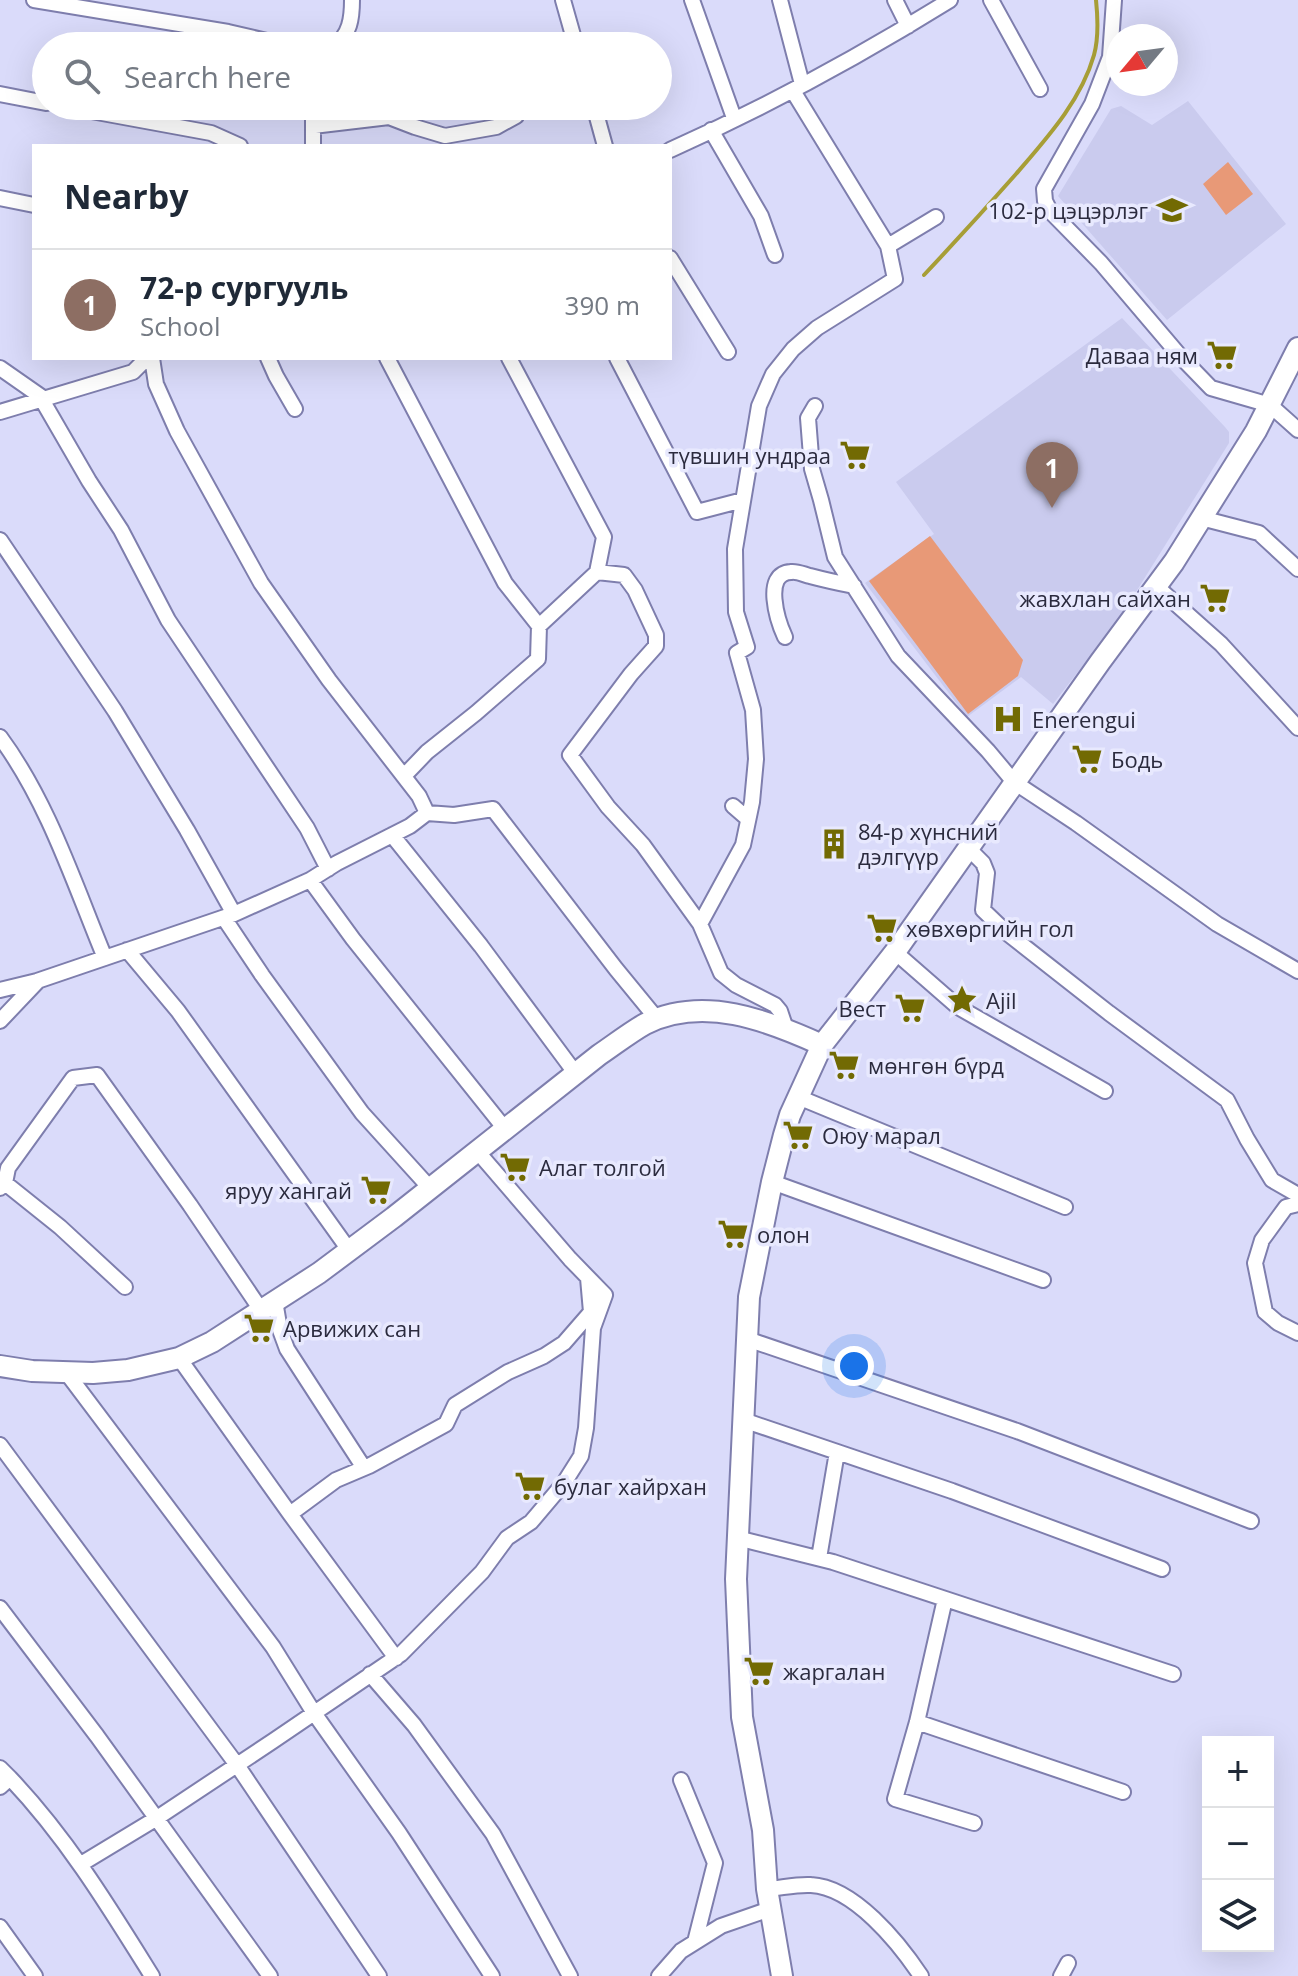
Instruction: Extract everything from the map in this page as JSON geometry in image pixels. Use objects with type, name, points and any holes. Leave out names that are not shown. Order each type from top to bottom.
[{"type":"main road","points":[[782,1976],[769,1899],[763,1830],[742,1717],[736,1579],[749,1297],[784,1135],[822,1045],[895,952],[1100,662],[1157,587],[1256,431],[1298,348]]},
{"type":"main road","points":[[0,1366],[32,1371],[93,1373],[128,1370],[179,1358],[212,1342],[319,1273],[576,1074],[632,1032],[657,1019],[685,1012],[718,1012],[759,1019],[822,1045]]},
{"type":"street","points":[[34,0],[228,32]]},
{"type":"street","points":[[347,32],[352,18],[352,0]]},
{"type":"street","points":[[563,0],[572,32]]},
{"type":"street","points":[[692,0],[734,118]]},
{"type":"street","points":[[700,924],[743,845],[752,802],[756,759],[754,722],[737,653],[747,647],[736,612],[735,549],[759,406],[773,374],[793,349],[817,328],[895,279],[888,246],[798,88],[780,0]]},
{"type":"street","points":[[895,0],[908,26]]},
{"type":"street","points":[[672,149],[798,88],[950,0]]},
{"type":"street","points":[[991,0],[1040,89]]},
{"type":"street","points":[[1114,0],[1110,57],[1092,104],[1044,189],[1045,201],[1050,211],[1101,263],[1211,388],[1270,405],[1298,430]]},
{"type":"street","points":[[0,94],[32,100]]},
{"type":"street","points":[[140,120],[211,133],[236,144]]},
{"type":"street","points":[[313,144],[314,120]]},
{"type":"street","points":[[313,126],[364,120]]},
{"type":"street","points":[[397,120],[445,136],[496,127],[509,120]]},
{"type":"street","points":[[598,120],[604,144]]},
{"type":"street","points":[[711,130],[761,216],[775,255]]},
{"type":"street","points":[[0,198],[32,205]]},
{"type":"street","points":[[888,246],[936,217]]},
{"type":"street","points":[[672,261],[728,352]]},
{"type":"street","points":[[0,412],[133,372],[148,360]]},
{"type":"street","points":[[150,360],[156,384],[177,431],[261,583],[329,680],[419,796],[427,813]]},
{"type":"street","points":[[269,360],[295,409]]},
{"type":"street","points":[[388,360],[505,583],[539,626],[538,659],[427,752],[404,776]]},
{"type":"street","points":[[510,360],[604,537],[597,572],[539,626]]},
{"type":"street","points":[[618,360],[697,512],[743,500]]},
{"type":"street","points":[[0,368],[43,398],[89,481],[121,530],[168,620],[307,828],[328,869]]},
{"type":"street","points":[[815,406],[808,418],[812,469],[835,557],[898,656],[1014,782],[1217,924],[1298,971]]},
{"type":"street","points":[[1201,518],[1259,533],[1298,569]]},
{"type":"street","points":[[0,540],[115,711],[187,830],[262,975],[362,1113],[430,1188]]},
{"type":"street","points":[[597,572],[624,575],[635,590],[656,635],[656,646],[570,755],[608,807],[643,845],[700,924],[721,973],[736,985],[775,1005],[786,1029]]},
{"type":"street","points":[[785,637],[775,606],[776,582],[780,576],[791,572],[854,586]]},
{"type":"street","points":[[1157,587],[1221,644],[1298,728]]},
{"type":"street","points":[[0,737],[20,764],[105,958]]},
{"type":"street","points":[[733,806],[748,819]]},
{"type":"street","points":[[0,990],[37,981],[229,916],[310,880],[410,826],[427,813],[454,815],[493,809],[657,1019]]},
{"type":"street","points":[[392,835],[476,940],[576,1074]]},
{"type":"street","points":[[968,848],[983,863],[987,873],[983,910],[1007,933],[1098,1005],[1227,1100],[1272,1180],[1298,1195]]},
{"type":"street","points":[[310,880],[353,939],[505,1129]]},
{"type":"street","points":[[127,950],[178,1011],[349,1250]]},
{"type":"street","points":[[895,952],[958,1007],[1105,1091]]},
{"type":"street","points":[[0,1021],[37,981]]},
{"type":"street","points":[[125,1287],[60,1227],[2,1186],[8,1168],[73,1078],[97,1075],[190,1205],[268,1306],[287,1349],[364,1468]]},
{"type":"street","points":[[798,1097],[1065,1207]]},
{"type":"street","points":[[81,1864],[157,1818],[396,1658],[482,1572],[507,1538],[531,1522],[564,1483],[581,1456],[593,1328],[605,1295],[477,1151]]},
{"type":"street","points":[[772,1182],[1043,1280]]},
{"type":"street","points":[[1298,1204],[1286,1207],[1262,1240],[1255,1263],[1265,1312],[1298,1333]]},
{"type":"street","points":[[290,1514],[336,1480],[446,1424],[455,1405],[508,1372],[564,1343],[591,1312],[588,1278]]},
{"type":"street","points":[[747,1339],[1017,1431],[1251,1521]]},
{"type":"street","points":[[179,1358],[396,1658]]},
{"type":"street","points":[[66,1372],[273,1647],[314,1713],[399,1833],[492,1976]]},
{"type":"street","points":[[743,1420],[952,1491],[1162,1569]]},
{"type":"street","points":[[0,1445],[237,1765],[379,1976]]},
{"type":"street","points":[[819,1558],[837,1452]]},
{"type":"street","points":[[737,1538],[819,1558],[1173,1674]]},
{"type":"street","points":[[945,1599],[917,1722],[895,1799],[974,1823]]},
{"type":"street","points":[[0,1608],[270,1976]]},
{"type":"street","points":[[370,1674],[414,1725],[493,1834],[570,1976]]},
{"type":"street","points":[[917,1722],[1123,1792]]},
{"type":"street","points":[[3,1778],[34,1804],[81,1864],[152,1976]]},
{"type":"street","points":[[681,1780],[715,1863],[695,1942]]},
{"type":"street","points":[[659,1976],[681,1951],[721,1926],[769,1899],[812,1884],[840,1892],[880,1924],[921,1976]]},
{"type":"street","points":[[0,1927],[35,1976]]},
{"type":"shaded area","name":"102-р цэцэрлэг","points":[[1188,101],[1286,224],[1167,320],[1058,196],[1111,109],[1121,106],[1152,125]]},
{"type":"shaded area","points":[[1228,162],[1253,194],[1226,215],[1203,184]]},
{"type":"shaded area","points":[[1122,318],[1225,427],[1229,432],[1229,443],[1119,619],[1053,704],[1021,677],[967,717],[865,583],[934,534],[896,482]]},
{"type":"shaded area","points":[[930,536],[1023,660],[1018,676],[968,714],[869,581]]},
{"type":"waterway","points":[[924,275],[1027,161],[1072,104],[1096,48],[1096,0]]},
{"type":"place","name":"102-р цэцэрлэг","points":[[1172,210]]},
{"type":"place","name":"Даваа ням","points":[[1222,355]]},
{"type":"place","name":"түвшин ундраа","points":[[855,455]]},
{"type":"place","name":"72-р сургууль","points":[[1052,508]]},
{"type":"place","name":"жавхлан сайхан","points":[[1215,598]]},
{"type":"place","name":"Enerengui","points":[[1008,719]]},
{"type":"place","name":"Бодь","points":[[1087,759]]},
{"type":"place","name":"84-р хүнсний дэлгүүр","points":[[834,844]]},
{"type":"place","name":"хөвхөргийн гол","points":[[882,928]]},
{"type":"place","name":"Ajil","points":[[962,1000]]},
{"type":"place","name":"Вест","points":[[910,1008]]},
{"type":"place","name":"мөнгөн бүрд","points":[[844,1065]]},
{"type":"place","name":"Оюу марал","points":[[798,1135]]},
{"type":"place","name":"Алаг толгой","points":[[515,1167]]},
{"type":"place","name":"яруу хангай","points":[[376,1190]]},
{"type":"place","name":"олон","points":[[733,1234]]},
{"type":"place","name":"Арвижих сан","points":[[259,1328]]},
{"type":"place","name":"булаг хайрхан","points":[[530,1486]]},
{"type":"place","name":"жаргалан","points":[[759,1671]]}]
